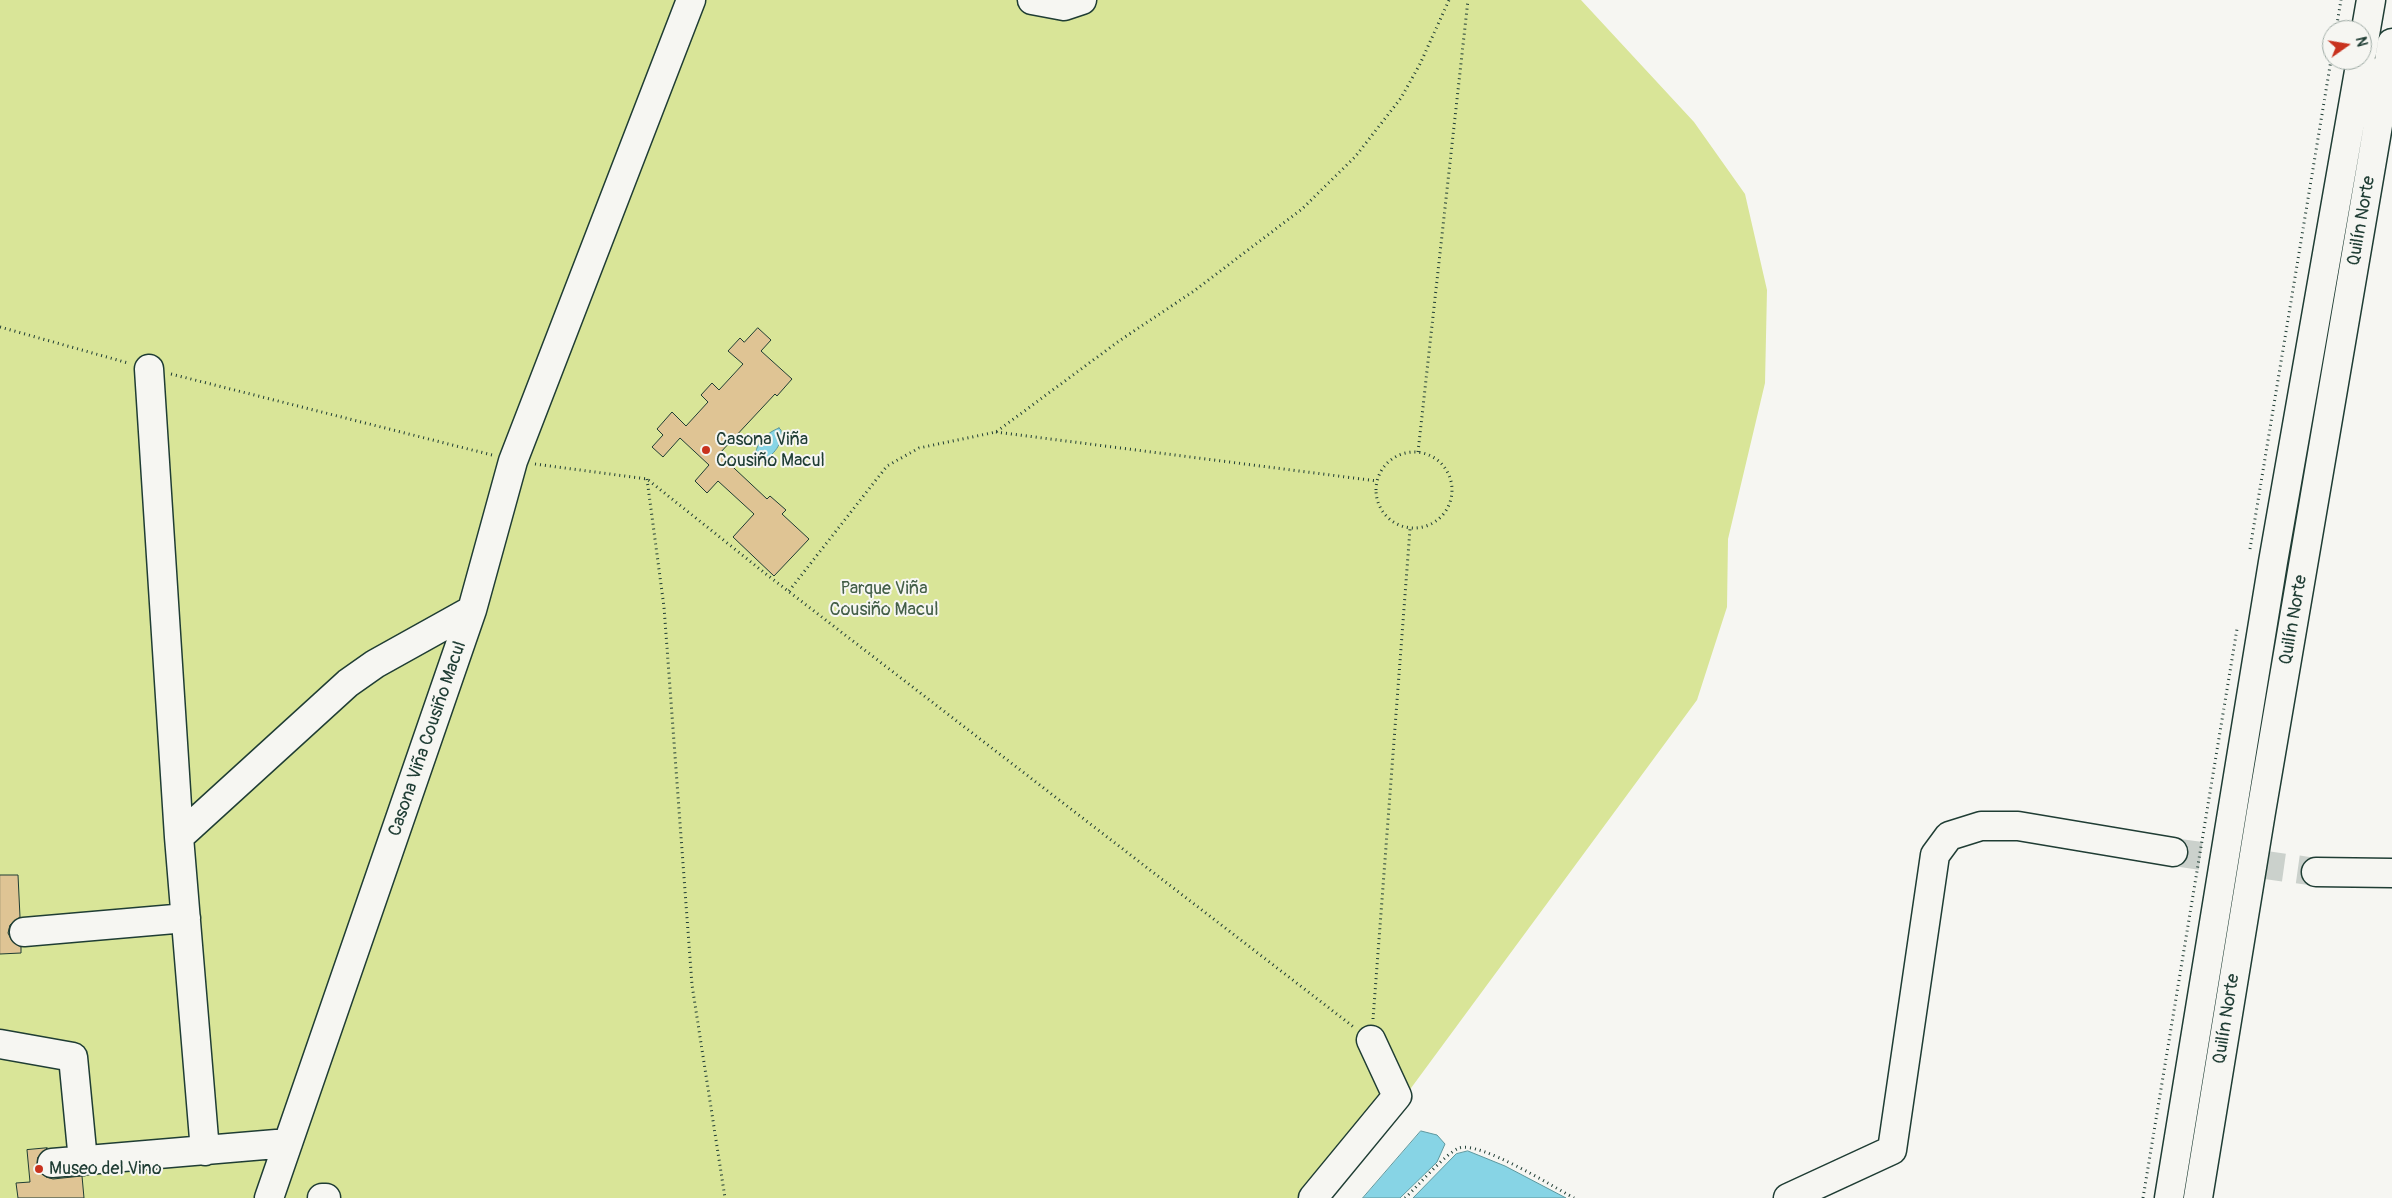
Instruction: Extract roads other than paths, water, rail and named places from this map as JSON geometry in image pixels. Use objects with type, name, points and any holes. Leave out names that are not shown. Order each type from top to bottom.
[{"type":"street","name":"Casona Viña Cousiño Macul","points":[[269,1198],[472,610],[513,461],[691,0]]},
{"type":"street","points":[[1032,0],[1064,6],[1082,0]]},
{"type":"street","points":[[2368,20],[2371,0]]},
{"type":"street","name":"Quilín Norte","points":[[2198,1198],[2261,812],[2392,42]]},
{"type":"street","name":"Quilín Norte","points":[[2169,1198],[2272,562],[2358,70]]},
{"type":"street","points":[[149,368],[179,837],[205,1151]]},
{"type":"street","points":[[179,837],[348,683],[376,664],[472,610]]},
{"type":"street","points":[[1788,1198],[1892,1150],[1935,855],[1949,836],[1982,826],[2018,826],[2173,852]]},
{"type":"street","points":[[2316,872],[2392,873]]},
{"type":"street","points":[[24,932],[186,918]]},
{"type":"street","points":[[1313,1198],[1396,1096],[1371,1040]]},
{"type":"street","points":[[0,1044],[73,1058],[84,1161]]},
{"type":"street","points":[[52,1164],[288,1143]]},
{"type":"water","points":[[779,428],[781,430],[781,440],[777,448],[762,461],[756,460],[756,449],[761,440]]},
{"type":"water","points":[[1421,1131],[1437,1135],[1445,1144],[1437,1162],[1400,1198],[1363,1198]]},
{"type":"water","points":[[1468,1151],[1505,1166],[1566,1198],[1413,1198],[1456,1154]]},
{"type":"tunnel","points":[[2173,852],[2316,872]]},
{"type":"place","name":"Casona Viña Cousiño Macul","points":[[706,450]]},
{"type":"place","name":"Museo del Vino","points":[[39,1169]]},
{"type":"park label","name":"Parque Viña Cousiño Macul","points":[[884,599]]}]
